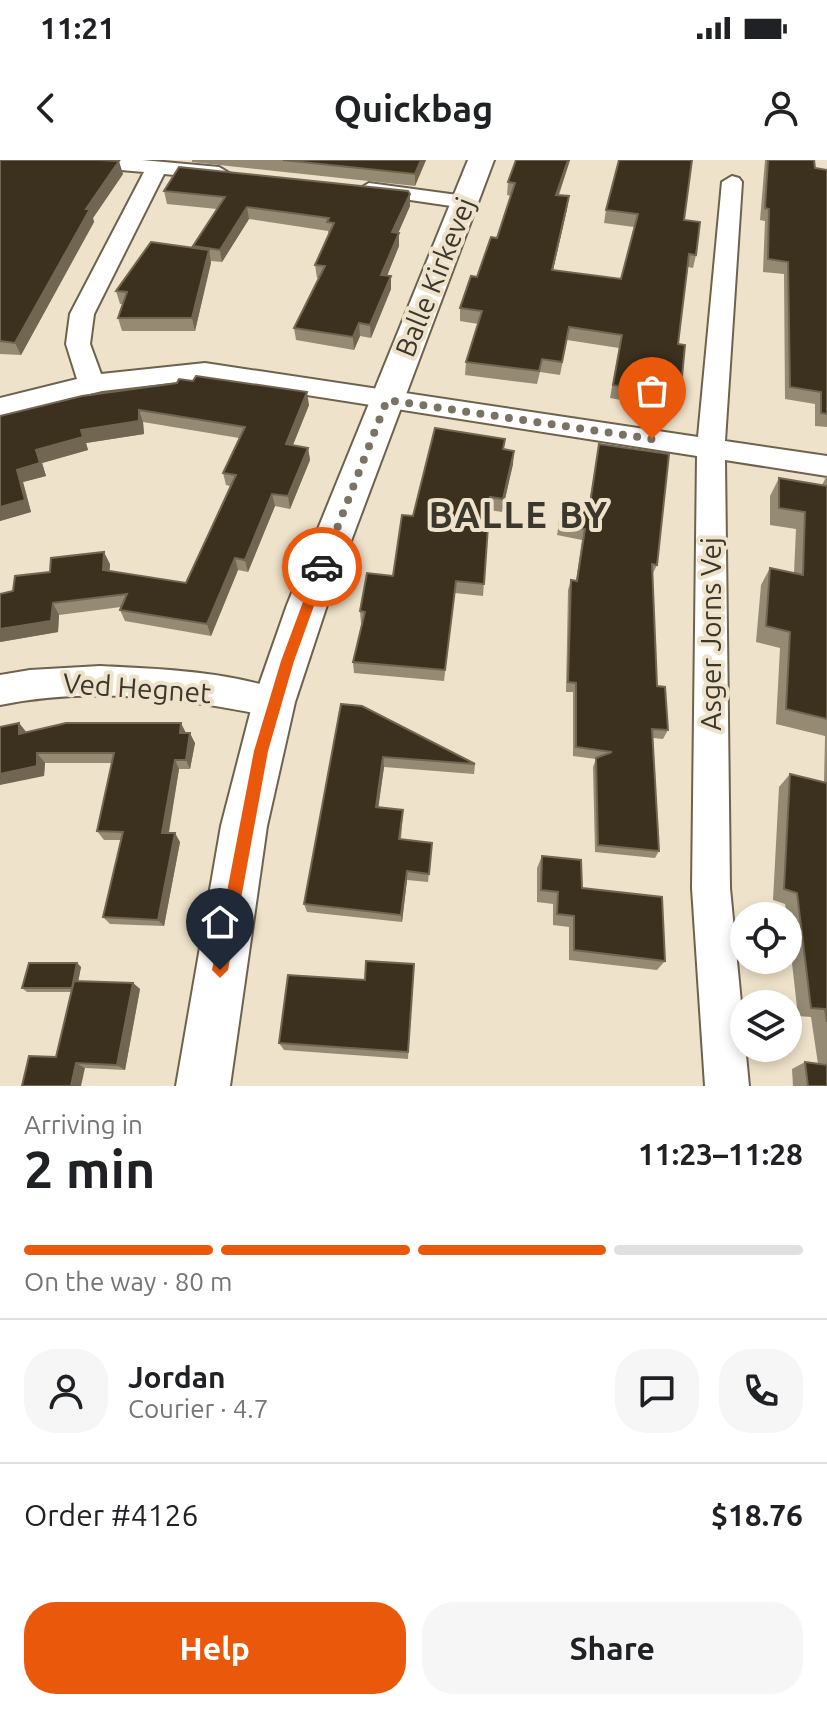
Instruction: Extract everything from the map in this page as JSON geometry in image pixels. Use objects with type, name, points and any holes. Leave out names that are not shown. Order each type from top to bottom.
[{"type":"street","points":[[74,160],[244,176]]},
{"type":"street","name":"Balle Kirkevej","points":[[203,1086],[244,826],[274,702],[307,605],[481,160]]},
{"type":"street","points":[[91,382],[78,344],[82,314],[157,168]]},
{"type":"street","name":"Asger Jorns Vej","points":[[727,1086],[711,888],[711,448],[732,182]]},
{"type":"street","points":[[347,186],[465,202]]},
{"type":"street","points":[[0,407],[91,382],[155,372],[205,371],[827,466]]},
{"type":"street","name":"Ved Hegnet","points":[[0,690],[52,681],[111,681],[274,702]]},
{"type":"building","points":[[0,160],[119,161],[86,209],[90,209],[15,343],[0,341]]},
{"type":"building","points":[[283,160],[421,160],[415,174]]},
{"type":"building","points":[[516,160],[568,160],[556,195],[569,196],[552,270],[621,279],[638,214],[606,210],[619,160],[692,160],[684,220],[700,222],[696,255],[689,254],[678,344],[685,345],[680,397],[613,385],[622,335],[569,327],[562,362],[542,359],[539,371],[466,362],[482,311],[460,308],[471,276],[477,277],[491,237],[497,238],[515,183],[508,182]]},
{"type":"building","points":[[768,160],[814,160],[815,168],[827,170],[827,414],[821,413],[821,392],[790,387],[788,262],[768,259],[769,209],[765,208]]},
{"type":"building","points":[[179,167],[408,191],[410,194],[392,232],[399,233],[381,275],[391,276],[370,325],[359,323],[353,337],[294,328],[325,266],[315,265],[334,223],[327,222],[329,218],[247,207],[220,250],[193,246],[225,197],[164,191]]},
{"type":"building","points":[[151,242],[209,250],[192,318],[118,318],[127,292],[116,291]]},
{"type":"building","points":[[196,376],[307,392],[286,444],[308,448],[288,496],[272,494],[245,560],[235,558],[207,624],[120,610],[127,594],[53,603],[51,621],[0,629],[0,594],[13,591],[15,576],[50,572],[51,558],[104,552],[103,570],[186,583],[236,475],[223,473],[245,427],[139,410],[139,421],[81,430],[83,437],[36,450],[40,463],[17,470],[25,500],[0,507],[0,416],[82,396],[177,383],[179,379],[193,381]]},
{"type":"building","points":[[435,428],[505,439],[503,449],[514,451],[503,499],[490,497],[484,584],[456,581],[445,670],[353,662],[365,612],[360,611],[367,573],[393,576],[402,515],[413,516]]},
{"type":"building","points":[[599,444],[669,454],[657,565],[652,564],[657,686],[665,687],[668,730],[652,729],[659,851],[598,845],[596,758],[612,752],[576,747],[576,683],[568,682],[571,580],[577,581],[585,529],[559,525],[563,500],[590,504]]},
{"type":"building","points":[[779,478],[827,486],[827,719],[786,709],[790,632],[766,626],[770,568],[803,575],[805,512],[779,508]]},
{"type":"building","points":[[341,704],[362,706],[475,764],[383,757],[376,807],[403,810],[399,839],[432,843],[429,874],[407,871],[401,915],[304,904]]},
{"type":"building","points":[[19,723],[19,734],[66,723],[181,723],[180,733],[190,733],[186,760],[175,760],[162,833],[175,833],[158,920],[103,917],[123,832],[97,831],[114,753],[37,753],[37,766],[0,774],[0,727]]},
{"type":"building","points":[[790,774],[827,783],[827,1022],[825,1009],[811,1008],[802,934],[802,902],[798,902],[797,893],[784,889]]},
{"type":"building","points":[[542,856],[581,860],[582,888],[662,897],[665,961],[574,950],[574,916],[557,914],[558,892],[541,890]]},
{"type":"building","points":[[366,961],[414,964],[408,1052],[279,1043],[288,975],[365,980]]},
{"type":"building","points":[[29,963],[77,963],[72,988],[22,988]]},
{"type":"building","points":[[74,981],[133,983],[117,1065],[76,1063],[71,1086],[22,1086],[29,1056],[56,1057]]},
{"type":"building","points":[[805,1062],[827,1065],[827,1086],[808,1086]]},
{"type":"way so far","points":[[322,567],[387,400],[652,439]]},
{"type":"district","name":"BALLE BY","points":[[519,515]]},
{"type":"route","points":[[220,970],[244,826],[261,751],[287,661],[322,567]]}]
